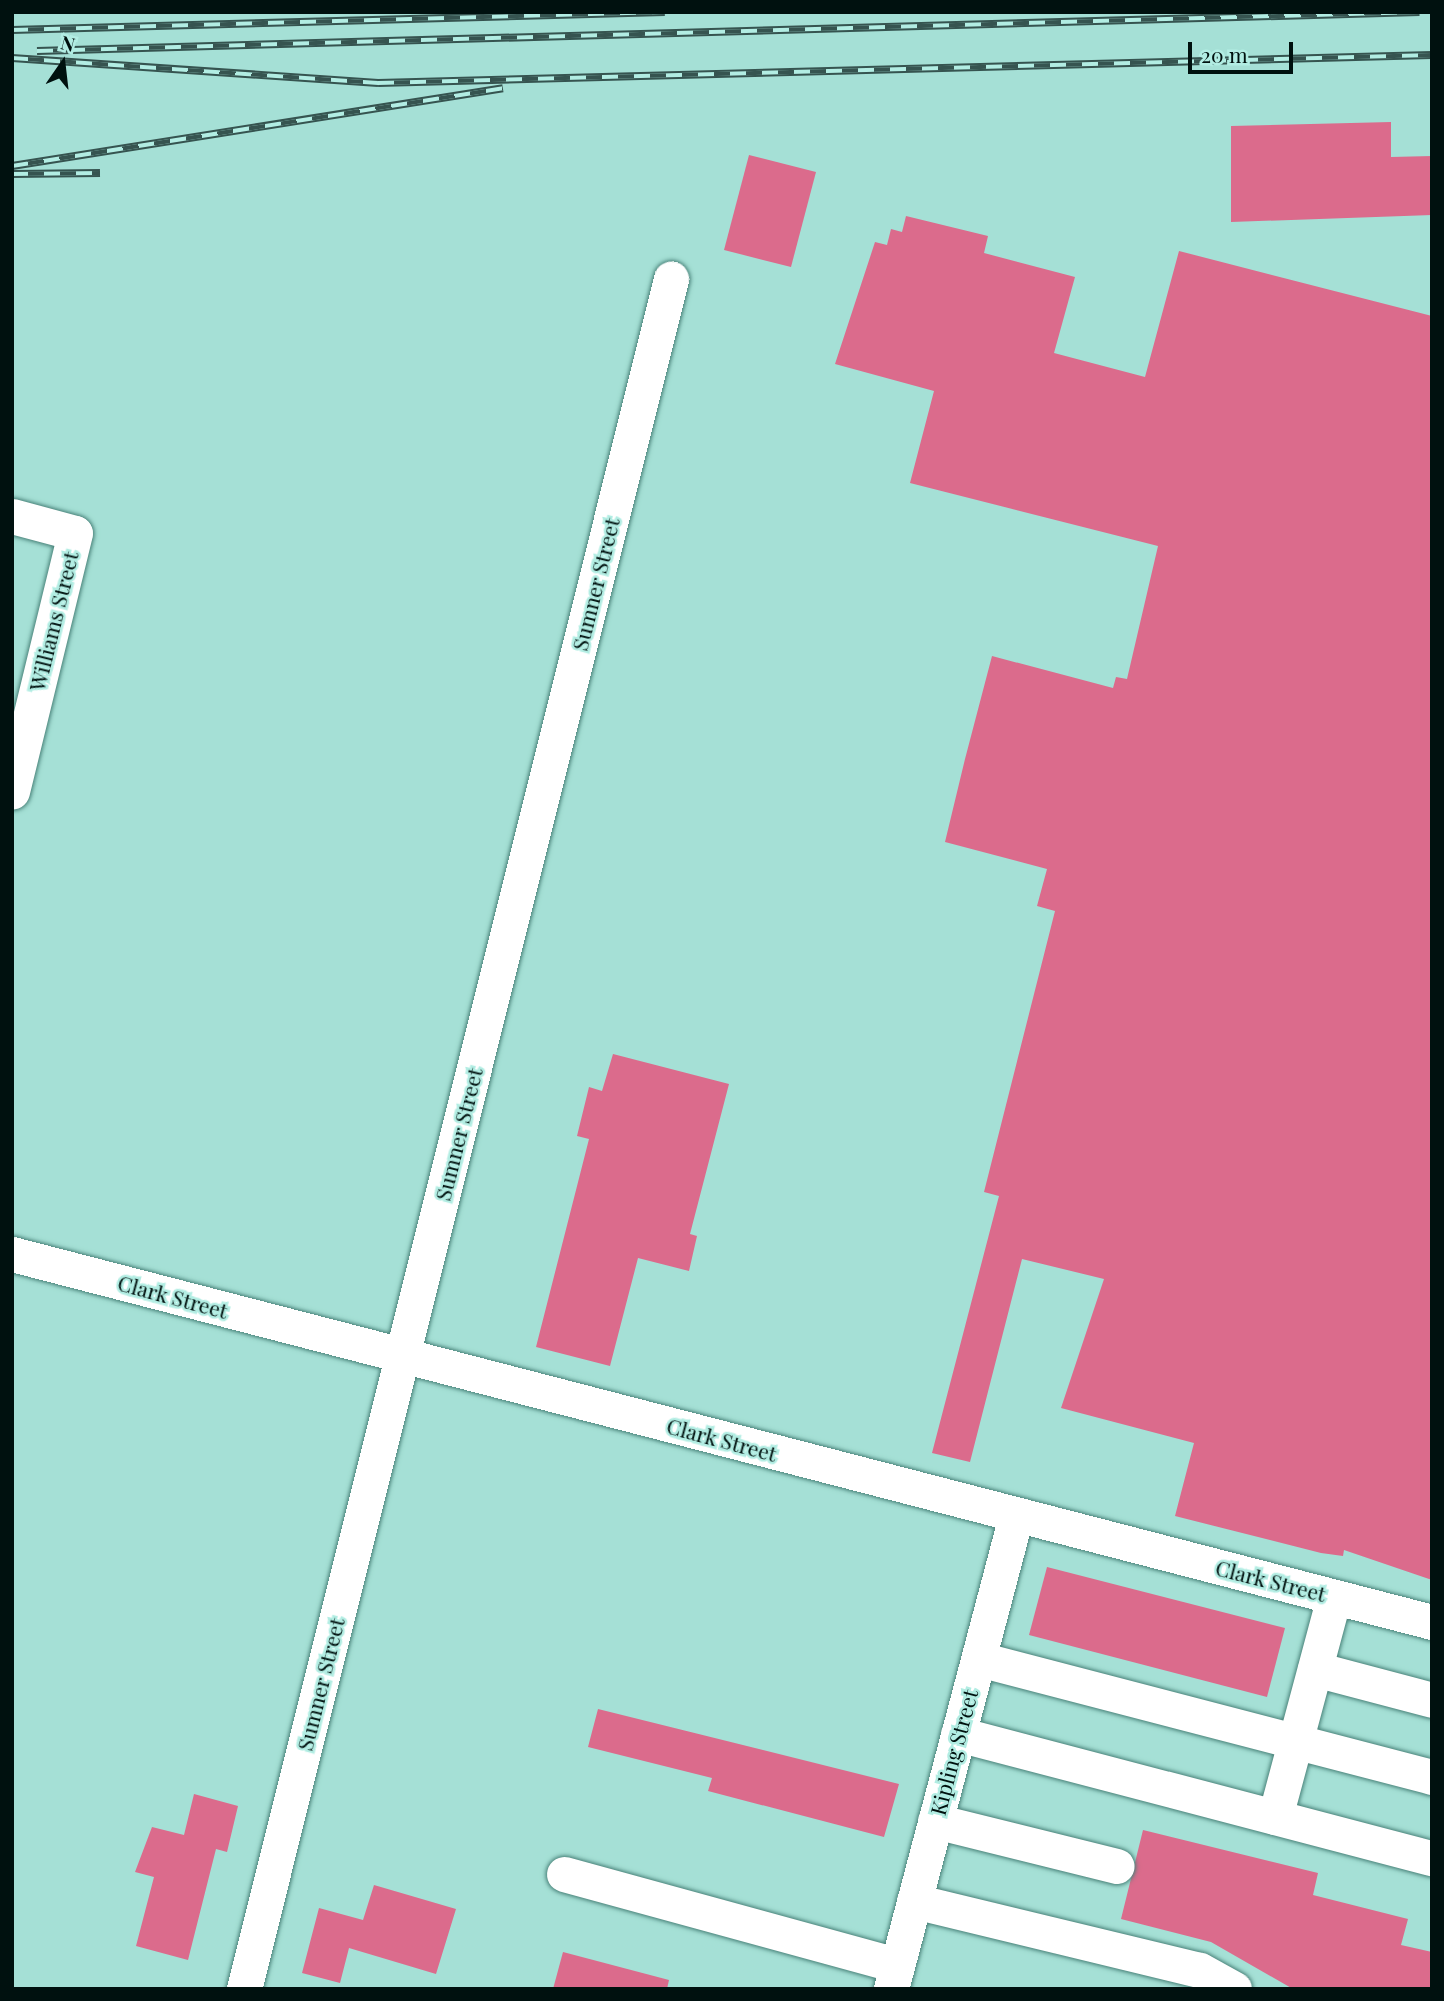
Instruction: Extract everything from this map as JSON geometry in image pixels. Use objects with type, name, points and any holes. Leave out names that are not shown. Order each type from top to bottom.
[{"type":"street","name":"Sumner Street","points":[[244,1989],[671,279]]},
{"type":"street","name":"Williams Street","points":[[12,516],[75,533],[12,791]]},
{"type":"street","name":"Clark Street","points":[[12,1254],[1432,1622]]},
{"type":"street","name":"Kipling Street","points":[[894,1977],[1016,1516]]},
{"type":"street","points":[[1275,1817],[1335,1597]]},
{"type":"street","points":[[979,1659],[1432,1777]]},
{"type":"street","points":[[1315,1669],[1432,1700]]},
{"type":"street","points":[[958,1734],[1432,1858]]},
{"type":"street","points":[[935,1821],[1117,1866]]},
{"type":"street","points":[[564,1874],[894,1977]]},
{"type":"street","points":[[914,1901],[1200,1970],[1234,1989]]},
{"type":"building","points":[[1391,122],[1391,157],[1432,156],[1432,215],[1231,222],[1231,126]]},
{"type":"building","points":[[749,155],[816,172],[791,267],[724,250]]},
{"type":"building","points":[[906,216],[988,236],[984,253],[1075,277],[1054,353],[1145,377],[1179,251],[1432,316],[1432,1580],[1344,1550],[1343,1556],[1321,1553],[1175,1516],[1194,1443],[1061,1408],[1104,1279],[1022,1259],[970,1462],[932,1453],[999,1196],[984,1192],[1055,911],[1037,906],[1047,869],[945,842],[965,759],[992,656],[1113,688],[1116,677],[1127,679],[1158,546],[910,483],[934,391],[835,364],[875,242],[887,245],[891,229],[902,232]]},
{"type":"building","points":[[613,1054],[729,1084],[690,1234],[697,1236],[689,1271],[638,1258],[610,1366],[536,1347],[589,1139],[577,1136],[589,1087],[602,1091]]},
{"type":"building","points":[[1047,1567],[1285,1628],[1267,1697],[1029,1635]]},
{"type":"building","points":[[598,1709],[899,1784],[884,1837],[708,1791],[712,1778],[588,1747]]},
{"type":"building","points":[[194,1794],[238,1806],[227,1852],[216,1849],[188,1960],[136,1946],[154,1877],[135,1872],[152,1827],[184,1835]]},
{"type":"building","points":[[1143,1830],[1318,1873],[1313,1895],[1408,1919],[1401,1945],[1432,1952],[1432,1989],[1293,1989],[1211,1942],[1121,1919]]},
{"type":"building","points":[[374,1885],[456,1909],[436,1974],[349,1948],[340,1983],[302,1973],[319,1908],[363,1920]]},
{"type":"building","points":[[563,1952],[669,1980],[667,1989],[553,1989]]},
{"type":"railway","points":[[12,30],[665,12]]},
{"type":"railway","points":[[37,51],[1419,12]]},
{"type":"railway","points":[[12,58],[378,83],[1432,55]]},
{"type":"railway","points":[[12,166],[503,88]]},
{"type":"railway","points":[[12,174],[100,173]]}]
